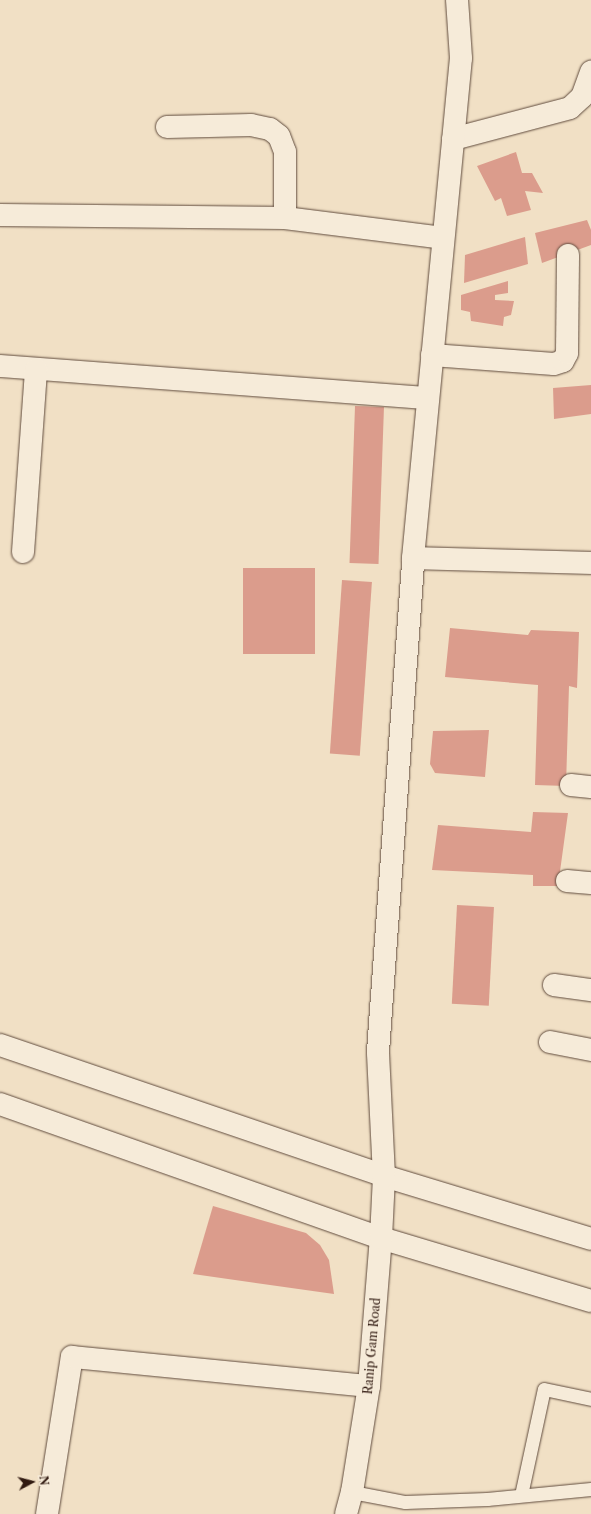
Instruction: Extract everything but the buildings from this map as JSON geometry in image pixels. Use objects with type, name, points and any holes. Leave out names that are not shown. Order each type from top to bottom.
[{"type":"street","name":"Ranip Gam Road","points":[[346,1514],[352,1492],[369,1386],[381,1238],[384,1176],[378,1052],[413,558],[461,58],[457,0]]},
{"type":"street","points":[[453,139],[570,108],[582,97],[589,85]]},
{"type":"street","points":[[167,128],[251,125],[270,129],[279,136],[285,152],[285,218]]},
{"type":"street","points":[[0,215],[285,218],[444,238]]},
{"type":"street","points":[[432,355],[554,364],[563,361],[567,353],[568,256]]},
{"type":"street","points":[[0,366],[428,398]]},
{"type":"street","points":[[23,552],[36,369]]},
{"type":"street","points":[[413,558],[591,563]]},
{"type":"street","points":[[567,881],[591,883]]},
{"type":"street","points":[[554,985],[591,990]]},
{"type":"street","points":[[550,1042],[591,1050]]},
{"type":"street","points":[[0,1045],[384,1176],[591,1239]]},
{"type":"street","points":[[0,1104],[381,1238],[591,1301]]},
{"type":"street","points":[[47,1514],[72,1357],[369,1386]]},
{"type":"lane","points":[[521,1495],[544,1389],[591,1399]]},
{"type":"lane","points":[[352,1492],[404,1502],[521,1495],[591,1488]]}]
